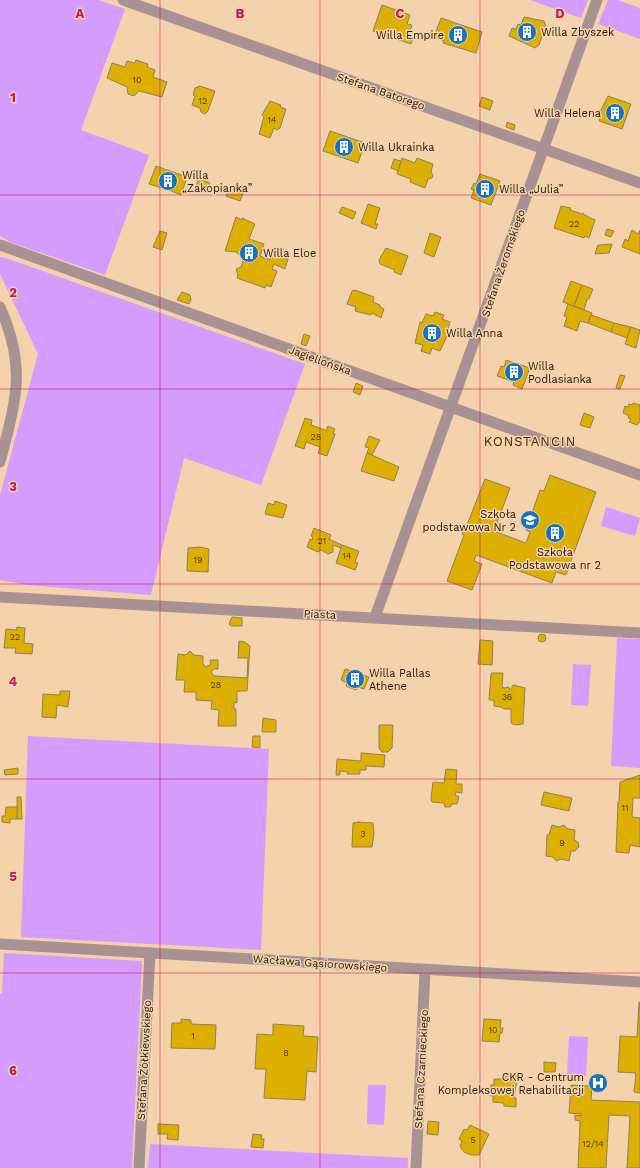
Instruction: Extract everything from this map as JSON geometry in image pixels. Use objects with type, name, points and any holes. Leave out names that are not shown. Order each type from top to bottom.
[{"type":"street","name":"Stefana Batorego","points":[[122,0],[640,183]]},
{"type":"street","name":"Stefana Żeromskiego","points":[[375,617],[452,408],[597,0]]},
{"type":"street","name":"Jagiellońska","points":[[0,245],[640,475]]},
{"type":"street","points":[[0,307],[9,327],[16,357],[17,380],[13,414],[0,462]]},
{"type":"street","name":"Piasta","points":[[0,597],[640,633]]},
{"type":"street","name":"Wacława Gąsiorowskiego","points":[[0,944],[640,982]]},
{"type":"street","name":"Stefana Żółkiewskiego","points":[[139,1168],[150,953]]},
{"type":"street","name":"Stefana Czarnieckiego","points":[[416,1168],[426,970]]},
{"type":"shaded area","points":[[0,0],[98,0],[125,9],[81,130],[149,155],[105,275],[10,242],[0,236]]},
{"type":"shaded area","points":[[530,0],[588,0],[581,18]]},
{"type":"shaded area","points":[[608,0],[617,0],[640,8],[640,39],[598,24]]},
{"type":"shaded area","points":[[0,257],[305,364],[261,485],[184,458],[151,595],[27,585],[0,580],[0,495],[38,354],[0,274]]},
{"type":"shaded area","points":[[606,507],[640,518],[635,536],[601,526]]},
{"type":"shaded area","points":[[617,638],[640,639],[640,768],[611,766]]},
{"type":"shaded area","points":[[573,664],[591,665],[588,706],[571,705]]},
{"type":"shaded area","points":[[28,736],[269,749],[261,950],[21,937]]},
{"type":"shaded area","points":[[4,953],[142,961],[132,1168],[0,1168],[0,994],[2,993]]},
{"type":"shaded area","points":[[569,1036],[588,1037],[586,1076],[567,1075]]},
{"type":"shaded area","points":[[368,1085],[386,1085],[384,1125],[367,1124]]},
{"type":"shaded area","points":[[150,1144],[408,1158],[408,1168],[148,1168]]},
{"type":"building","points":[[382,5],[410,15],[407,24],[412,25],[410,31],[415,33],[411,44],[373,31]]},
{"type":"building","name":"Willa Zbyszek","points":[[524,17],[544,21],[546,26],[539,45],[535,48],[509,36],[512,28],[516,29],[518,24],[521,25]]},
{"type":"building","name":"Willa Empire","points":[[441,18],[482,32],[476,53],[443,43],[444,41],[434,37]]},
{"type":"building","points":[[136,60],[148,64],[147,67],[155,70],[153,77],[167,82],[162,97],[139,91],[134,96],[128,94],[127,87],[107,78],[112,63],[125,67],[127,61],[135,63]]},
{"type":"building","points":[[200,86],[215,91],[208,111],[205,114],[201,112],[200,108],[192,105],[195,96],[193,95],[195,88]]},
{"type":"building","name":"Willa Helena","points":[[608,96],[631,104],[622,129],[599,121],[602,113],[600,112]]},
{"type":"building","points":[[482,97],[493,101],[490,110],[479,106]]},
{"type":"building","points":[[270,101],[281,105],[280,107],[286,109],[280,128],[277,130],[274,128],[270,138],[259,134],[264,117],[262,115]]},
{"type":"building","points":[[507,122],[515,125],[514,130],[506,127]]},
{"type":"building","name":"Willa Ukrainka","points":[[330,131],[365,143],[358,163],[323,151]]},
{"type":"building","points":[[402,158],[415,163],[417,158],[433,164],[431,172],[433,175],[432,178],[428,179],[425,188],[410,182],[411,179],[397,174]]},
{"type":"building","points":[[394,159],[401,161],[398,171],[391,168]]},
{"type":"building","name":"Willa „Zakopianka”","points":[[156,166],[187,177],[181,195],[149,184]]},
{"type":"building","name":"Willa „Julia”","points":[[480,174],[500,181],[491,205],[471,198],[474,190],[471,189],[474,183],[476,184]]},
{"type":"building","points":[[199,178],[210,183],[207,193],[195,189]]},
{"type":"building","points":[[230,186],[244,191],[240,201],[226,196]]},
{"type":"building","points":[[368,204],[380,208],[375,224],[378,224],[376,229],[361,223]]},
{"type":"building","points":[[561,206],[571,208],[570,210],[582,214],[584,213],[583,214],[595,220],[589,238],[585,236],[584,238],[554,228]]},
{"type":"building","points":[[342,207],[356,212],[353,219],[339,213]]},
{"type":"building","name":"Willa Eloe","points":[[236,217],[255,224],[249,239],[264,244],[260,256],[270,260],[272,253],[288,259],[285,269],[274,264],[272,269],[277,271],[271,287],[266,285],[265,288],[237,278],[238,275],[236,269],[241,267],[244,258],[236,252],[225,251]]},
{"type":"building","points":[[607,229],[614,231],[611,237],[605,235]]},
{"type":"building","points":[[632,230],[638,234],[640,230],[640,254],[622,247],[625,239],[628,241]]},
{"type":"building","points":[[160,231],[167,233],[162,250],[153,247]]},
{"type":"building","points":[[430,233],[441,237],[434,257],[424,253]]},
{"type":"building","points":[[612,244],[609,253],[595,254],[598,245]]},
{"type":"building","points":[[386,248],[408,256],[401,275],[394,272],[395,270],[380,264],[379,260]]},
{"type":"building","points":[[571,281],[582,285],[574,306],[563,302]]},
{"type":"building","points":[[582,285],[593,289],[589,299],[587,299],[584,310],[574,306]]},
{"type":"building","points":[[355,290],[374,297],[373,302],[380,305],[380,307],[384,309],[381,318],[372,313],[371,315],[355,311],[356,307],[347,304],[352,291]]},
{"type":"building","points":[[182,292],[190,295],[191,300],[189,304],[177,300]]},
{"type":"building","points":[[568,304],[592,313],[588,323],[580,321],[577,331],[564,326],[567,317],[564,316]]},
{"type":"building","name":"Willa Anna","points":[[435,312],[444,315],[442,319],[450,322],[447,332],[448,334],[440,351],[432,348],[430,354],[421,351],[423,345],[415,343],[420,322],[422,323],[426,314],[433,316]]},
{"type":"building","points":[[591,315],[614,323],[611,332],[588,323]]},
{"type":"building","points":[[614,323],[631,327],[627,338],[611,332]]},
{"type":"building","points":[[631,327],[640,330],[636,348],[625,344]]},
{"type":"building","points":[[304,334],[310,336],[306,346],[301,344]]},
{"type":"building","name":"Willa Podlasianka","points":[[506,360],[530,368],[522,389],[513,385],[514,382],[497,376],[501,366],[504,367]]},
{"type":"building","points":[[620,375],[625,376],[620,389],[616,388]]},
{"type":"building","points":[[356,383],[363,386],[360,395],[353,392]]},
{"type":"building","points":[[633,403],[640,405],[640,422],[637,425],[629,422],[631,419],[628,418],[629,416],[623,413],[625,406],[628,407],[629,404],[632,405]]},
{"type":"building","points":[[584,413],[594,417],[590,428],[580,425]]},
{"type":"building","points":[[305,418],[312,420],[311,425],[326,431],[328,426],[335,429],[333,433],[335,434],[327,456],[318,453],[320,447],[306,442],[304,449],[295,446]]},
{"type":"building","points":[[369,436],[380,440],[372,455],[367,453],[369,448],[365,447]]},
{"type":"building","points":[[367,453],[399,467],[394,481],[361,471]]},
{"type":"building","name":"Szkoła Podstawowa nr 2","points":[[550,475],[596,492],[566,575],[556,572],[552,583],[476,555],[474,561],[482,564],[472,590],[447,581],[464,535],[462,534],[465,525],[467,525],[485,479],[510,488],[494,531],[526,543],[530,532],[526,530],[540,490],[544,491]]},
{"type":"building","points":[[275,501],[287,505],[283,518],[265,514],[268,503],[274,505]]},
{"type":"building","points":[[314,528],[331,535],[329,539],[342,545],[341,548],[333,545],[333,552],[328,554],[321,550],[318,552],[307,547],[310,539],[312,540],[313,537],[311,536]]},
{"type":"building","points":[[342,545],[359,551],[355,562],[358,563],[355,570],[336,563]]},
{"type":"building","points":[[200,547],[209,549],[208,572],[187,571],[188,548]]},
{"type":"building","points":[[232,617],[242,618],[242,626],[231,626],[229,624]]},
{"type":"building","points":[[17,627],[25,628],[24,643],[33,644],[32,654],[15,653],[16,648],[4,648],[6,629],[16,630]]},
{"type":"building","points":[[540,634],[544,634],[546,638],[544,642],[540,642],[538,640],[538,636]]},
{"type":"building","points":[[480,640],[493,641],[492,665],[478,664]]},
{"type":"building","points":[[239,641],[245,642],[250,646],[247,691],[237,691],[237,703],[234,702],[234,709],[236,709],[236,726],[218,726],[219,710],[211,709],[212,701],[196,700],[196,692],[184,692],[185,680],[176,680],[178,654],[186,655],[190,651],[194,655],[203,656],[203,664],[206,667],[211,664],[210,660],[218,660],[218,669],[214,669],[211,672],[214,676],[247,678],[248,658],[238,658]]},
{"type":"building","name":"Willa Pallas Athene","points":[[345,669],[352,671],[358,670],[363,675],[369,677],[364,689],[358,687],[356,690],[346,686],[347,683],[341,680]]},
{"type":"building","points":[[491,673],[503,673],[502,687],[504,688],[509,687],[509,689],[512,689],[512,686],[514,685],[525,688],[523,724],[515,725],[511,723],[511,709],[504,709],[494,706],[494,700],[489,700]]},
{"type":"building","points":[[60,691],[70,691],[68,707],[57,705],[56,718],[42,717],[43,694],[60,695]]},
{"type":"building","points":[[263,718],[276,720],[276,732],[262,732]]},
{"type":"building","points":[[379,725],[393,725],[392,748],[388,752],[382,752],[379,748]]},
{"type":"building","points":[[253,736],[260,736],[260,748],[252,747]]},
{"type":"building","points":[[361,753],[385,755],[384,767],[366,766],[366,770],[360,770],[360,774],[347,774],[348,772],[340,771],[340,775],[336,775],[337,759],[361,761]]},
{"type":"building","points":[[18,768],[18,774],[5,775],[4,770]]},
{"type":"building","points":[[446,769],[457,770],[456,784],[462,784],[462,793],[456,792],[455,795],[459,797],[457,804],[452,804],[450,807],[445,807],[444,803],[432,802],[431,799],[433,782],[444,783]]},
{"type":"building","points":[[640,775],[640,798],[633,798],[632,817],[640,818],[640,847],[630,845],[629,853],[616,852],[620,782]]},
{"type":"building","points":[[544,792],[572,798],[569,811],[541,805]]},
{"type":"building","points":[[17,797],[21,797],[22,819],[17,819]]},
{"type":"building","points":[[6,807],[17,807],[17,819],[10,819],[10,823],[2,822],[2,816],[5,816]]},
{"type":"building","points":[[353,823],[373,823],[374,833],[372,847],[352,847]]},
{"type":"building","points":[[552,825],[559,827],[564,825],[568,829],[575,830],[574,840],[578,842],[579,847],[575,851],[571,851],[569,861],[561,859],[556,861],[553,857],[546,856],[547,835],[549,835]]},
{"type":"building","points":[[639,1002],[640,1093],[634,1092],[636,1073],[618,1072],[620,1036],[637,1037]]},
{"type":"building","points":[[181,1019],[191,1020],[191,1024],[216,1025],[215,1049],[171,1048],[172,1023],[181,1023]]},
{"type":"building","points":[[484,1019],[501,1020],[500,1028],[503,1028],[502,1033],[500,1033],[499,1042],[482,1041]]},
{"type":"building","points":[[273,1024],[304,1026],[303,1036],[318,1037],[316,1072],[307,1071],[305,1100],[264,1098],[266,1069],[255,1069],[257,1034],[273,1035]]},
{"type":"building","points":[[544,1062],[556,1063],[555,1072],[544,1072]]},
{"type":"building","points":[[505,1076],[518,1076],[514,1096],[514,1098],[516,1098],[516,1107],[504,1106],[504,1103],[493,1102],[493,1096],[491,1096],[494,1088],[491,1088],[491,1085],[494,1085],[494,1079],[505,1079]]},
{"type":"building","points":[[571,1085],[592,1086],[591,1100],[640,1102],[640,1168],[627,1168],[630,1116],[609,1115],[606,1168],[578,1168],[580,1121],[575,1120],[575,1115],[581,1116],[581,1114],[569,1113]]},
{"type":"building","points":[[428,1121],[439,1122],[438,1135],[427,1134]]},
{"type":"building","points":[[158,1124],[179,1125],[178,1140],[167,1139],[168,1134],[158,1134]]},
{"type":"building","points":[[470,1125],[489,1134],[479,1155],[471,1155],[464,1152],[460,1146],[462,1141],[459,1139],[464,1129],[467,1130]]},
{"type":"building","points":[[253,1134],[262,1135],[261,1139],[264,1139],[263,1148],[251,1147]]},
{"type":"place","name":"Willa Zbyszek","points":[[527,32]]},
{"type":"place","name":"Willa Empire","points":[[458,35]]},
{"type":"place","name":"Willa Helena","points":[[615,113]]},
{"type":"place","name":"Willa Ukrainka","points":[[344,147]]},
{"type":"place","name":"Willa „Zakopianka”","points":[[168,181]]},
{"type":"place","name":"Willa „Julia”","points":[[485,189]]},
{"type":"place","name":"Willa Eloe","points":[[249,253]]},
{"type":"place","name":"Willa Anna","points":[[432,333]]},
{"type":"place","name":"Willa Podlasianka","points":[[514,372]]},
{"type":"place","name":"Szkoła podstawowa Nr 2","points":[[530,520]]},
{"type":"place","name":"Szkoła Podstawowa nr 2","points":[[555,533]]},
{"type":"place","name":"Willa Pallas Athene","points":[[355,679]]},
{"type":"place","name":"CKR - Centrum Kompleksowej Rehabilitacji","points":[[598,1083]]},
{"type":"district","name":"KONSTANCIN","points":[[530,441]]}]
